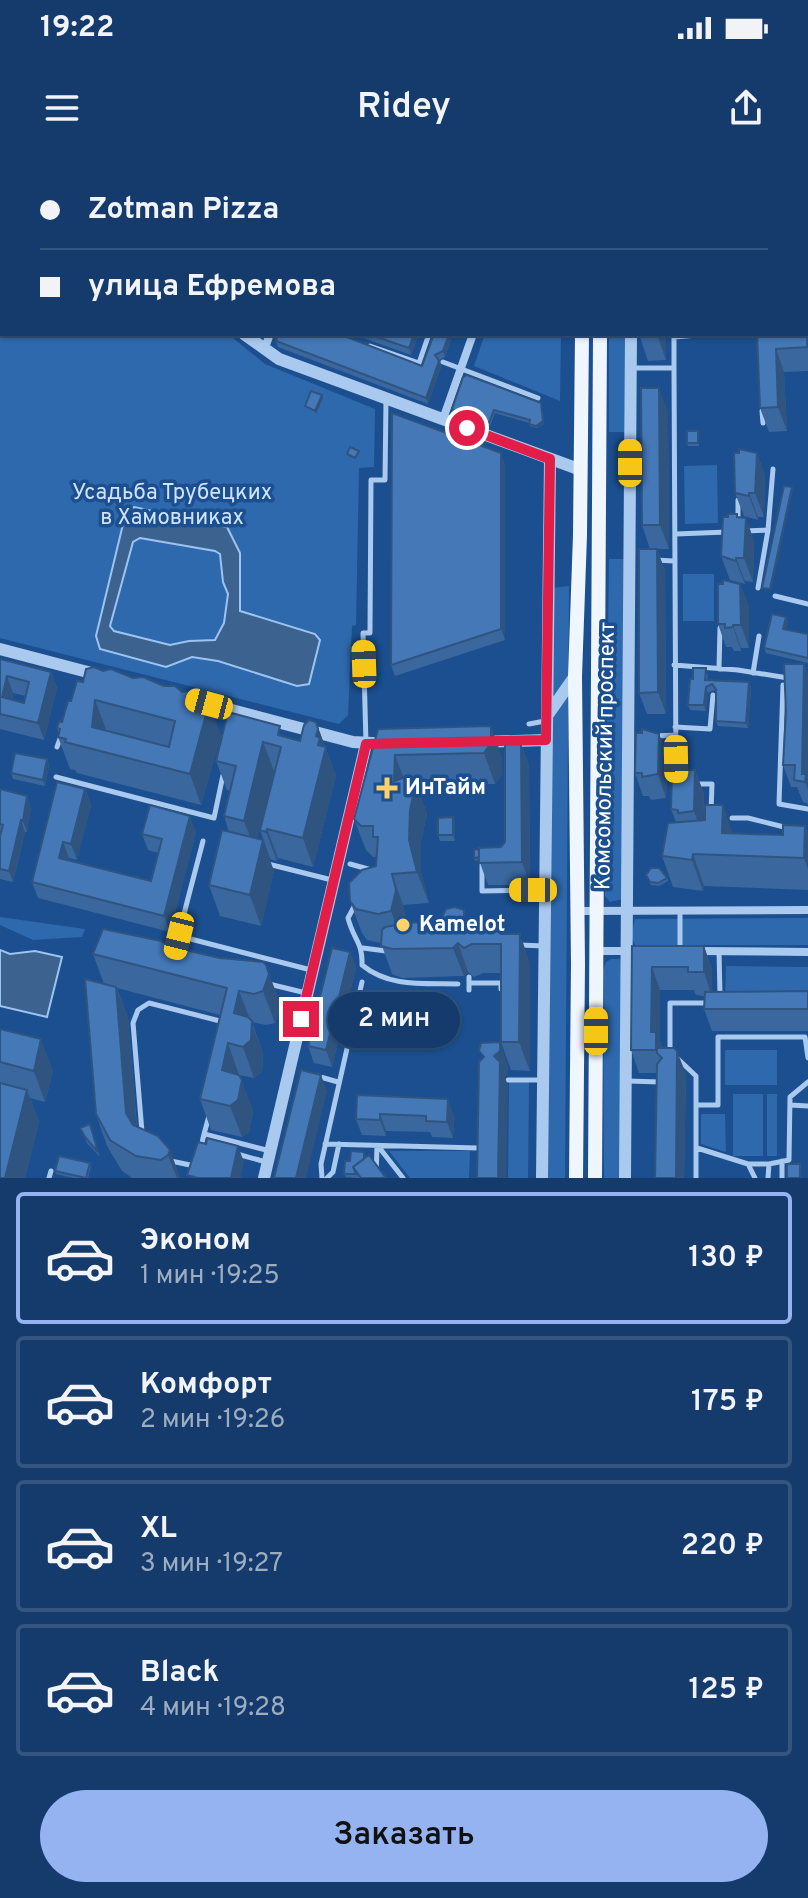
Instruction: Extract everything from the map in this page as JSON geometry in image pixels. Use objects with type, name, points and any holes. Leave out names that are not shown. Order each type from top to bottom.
[{"type":"main road","name":"Комсомольский проспект","points":[[576,1178],[578,911],[575,676],[582,336]]},
{"type":"main road","name":"Комсомольский проспект","points":[[595,1178],[600,336]]},
{"type":"street","points":[[246,336],[290,364],[581,470]]},
{"type":"street","points":[[264,350],[269,336]]},
{"type":"street","points":[[443,419],[472,336]]},
{"type":"street","name":"Комсомольский проспект","points":[[625,1178],[626,911],[638,736],[640,560],[636,391],[631,368],[631,336]]},
{"type":"street","points":[[542,1178],[550,459]]},
{"type":"street","points":[[0,649],[81,676],[111,678]]},
{"type":"street","points":[[546,718],[575,676]]},
{"type":"street","points":[[181,697],[236,716],[366,744],[408,743]]},
{"type":"street","points":[[465,742],[508,746],[546,740]]},
{"type":"street","points":[[264,1178],[295,1071],[307,993],[366,744]]},
{"type":"street","points":[[578,911],[808,910]]},
{"type":"street","points":[[596,951],[642,951]]},
{"type":"street","points":[[667,951],[808,952]]},
{"type":"lane","points":[[363,344],[419,363],[428,337],[425,336]]},
{"type":"lane","points":[[676,784],[674,337],[686,336]]},
{"type":"lane","points":[[422,355],[430,357]]},
{"type":"lane","points":[[443,362],[538,398]]},
{"type":"lane","points":[[631,368],[674,368]]},
{"type":"lane","points":[[662,390],[674,390]]},
{"type":"lane","points":[[366,744],[363,633],[370,633],[371,480],[385,480],[386,400]]},
{"type":"lane","points":[[762,408],[763,423]]},
{"type":"lane","points":[[758,588],[768,530],[773,469]]},
{"type":"lane","points":[[738,500],[738,532]]},
{"type":"lane","points":[[676,534],[768,530]]},
{"type":"lane","points":[[725,532],[725,546]]},
{"type":"lane","points":[[640,560],[674,561]]},
{"type":"lane","points":[[775,596],[808,604]]},
{"type":"lane","points":[[719,669],[720,628]]},
{"type":"lane","points":[[753,673],[759,636]]},
{"type":"lane","points":[[674,665],[796,680]]},
{"type":"lane","points":[[783,685],[779,804],[808,809]]},
{"type":"lane","points":[[675,727],[710,729],[713,695]]},
{"type":"lane","points":[[529,724],[546,718]]},
{"type":"lane","points":[[57,747],[62,733]]},
{"type":"lane","points":[[638,736],[675,735]]},
{"type":"lane","points":[[56,777],[214,818],[226,762]]},
{"type":"lane","points":[[688,784],[712,784],[710,826]]},
{"type":"lane","points":[[732,818],[748,818],[798,831]]},
{"type":"lane","points":[[173,959],[203,841]]},
{"type":"lane","points":[[267,864],[333,880]]},
{"type":"lane","points":[[350,864],[368,869],[370,882]]},
{"type":"lane","points":[[495,864],[482,865],[482,891],[544,890]]},
{"type":"lane","points":[[365,899],[357,902],[348,918],[352,933],[363,948],[362,965],[396,983],[458,984]]},
{"type":"lane","points":[[680,911],[680,951]]},
{"type":"lane","points":[[179,936],[312,970]]},
{"type":"lane","points":[[508,945],[545,946]]},
{"type":"lane","points":[[363,948],[392,951]]},
{"type":"lane","points":[[696,1178],[696,1076],[668,1051],[670,1003],[720,1003],[719,951]]},
{"type":"lane","points":[[261,981],[307,993]]},
{"type":"lane","points":[[339,1144],[333,1172],[324,1178],[321,1164],[362,982]]},
{"type":"lane","points":[[469,983],[501,983],[501,997]]},
{"type":"lane","points":[[143,1142],[133,1023],[138,1010],[149,1003],[231,1026]]},
{"type":"lane","points":[[710,1003],[709,1008],[719,1008]]},
{"type":"lane","points":[[696,1105],[718,1105],[718,1037],[805,1037],[808,1058]]},
{"type":"lane","points":[[313,1075],[338,1082]]},
{"type":"lane","points":[[508,1080],[543,1080]]},
{"type":"lane","points":[[626,1081],[665,1082]]},
{"type":"lane","points":[[686,1082],[696,1082]]},
{"type":"lane","points":[[697,1148],[748,1164],[789,1160],[790,1097],[808,1082]]},
{"type":"lane","points":[[201,1149],[212,1104]]},
{"type":"lane","points":[[790,1105],[808,1106]]},
{"type":"lane","points":[[204,1134],[269,1156]]},
{"type":"lane","points":[[478,1134],[478,1163]]},
{"type":"lane","points":[[325,1144],[478,1148]]},
{"type":"lane","points":[[376,1178],[377,1145]]},
{"type":"lane","points":[[377,1145],[403,1178]]},
{"type":"lane","points":[[236,1154],[269,1156]]},
{"type":"lane","points":[[165,1159],[190,1165],[197,1163]]},
{"type":"lane","points":[[782,1161],[782,1178]]},
{"type":"lane","points":[[748,1164],[755,1178]]},
{"type":"lane","points":[[768,1178],[769,1164]]},
{"type":"green space","name":"Усадьба Трубецких в Хамовниках","points":[[0,336],[230,336],[265,364],[375,409],[374,467],[359,468],[356,625],[352,626],[348,715],[339,724],[0,638]]},
{"type":"green space","points":[[484,336],[561,336],[560,401],[474,366]]},
{"type":"green space","points":[[609,336],[628,336],[627,432],[609,432]]},
{"type":"green space","points":[[717,465],[718,523],[685,524],[684,466]]},
{"type":"green space","points":[[609,559],[626,559],[623,899],[610,902],[605,896]]},
{"type":"green space","points":[[683,574],[714,574],[714,621],[683,621]]},
{"type":"green space","points":[[569,586],[565,1178],[547,1178],[551,588]]},
{"type":"green space","points":[[0,917],[85,929],[82,937],[33,940],[0,925]]},
{"type":"green space","points":[[808,918],[808,945],[635,945],[631,936],[635,919]]},
{"type":"green space","points":[[611,959],[620,959],[623,964],[622,1178],[604,1178],[603,970]]},
{"type":"green space","points":[[726,966],[808,967],[808,1004],[725,1003]]},
{"type":"green space","points":[[725,1050],[777,1050],[777,1085],[725,1085]]},
{"type":"green space","points":[[509,1082],[529,1082],[528,1178],[508,1178]]},
{"type":"green space","points":[[733,1094],[763,1094],[763,1156],[733,1156]]},
{"type":"green space","points":[[767,1094],[777,1094],[777,1156],[767,1156]]},
{"type":"green space","points":[[701,1114],[725,1114],[726,1152],[701,1144]]},
{"type":"green space","points":[[389,1151],[470,1151],[469,1178],[410,1178]]},
{"type":"shaded area","points":[[134,507],[227,527],[240,553],[240,611],[315,634],[320,640],[309,684],[297,686],[218,661],[192,657],[166,667],[100,649],[96,636],[127,512]],"holes":[[[140,538],[220,554],[223,582],[228,594],[224,623],[215,640],[170,645],[114,631],[110,626],[133,542]]]},
{"type":"shaded area","points":[[0,950],[10,954],[35,951],[62,957],[47,1017],[0,1006]]},
{"type":"building","points":[[277,336],[344,336],[422,366],[433,336],[448,336],[443,351],[435,355],[439,361],[426,398],[276,341]]},
{"type":"building","points":[[374,336],[413,336],[409,348]]},
{"type":"building","points":[[757,336],[807,336],[807,347],[776,349],[778,407],[760,408]]},
{"type":"building","points":[[467,375],[541,403],[543,421],[536,426],[529,424],[530,420],[494,410],[489,423],[452,409],[463,377]]},
{"type":"building","points":[[641,388],[659,388],[660,525],[642,525]]},
{"type":"building","points":[[311,391],[322,395],[315,411],[305,406]]},
{"type":"building","points":[[392,413],[501,453],[501,629],[391,665]]},
{"type":"building","points":[[687,431],[698,431],[698,443],[687,443]]},
{"type":"building","points":[[350,447],[359,451],[355,458],[347,454]]},
{"type":"building","points":[[739,449],[757,453],[755,493],[749,493],[749,496],[735,493],[734,453],[739,453]]},
{"type":"building","points":[[784,486],[792,487],[770,589],[762,588]]},
{"type":"building","points":[[728,514],[746,518],[744,558],[736,558],[736,561],[721,556],[723,517],[728,517]]},
{"type":"building","points":[[639,549],[657,549],[658,692],[639,693]]},
{"type":"building","points":[[723,580],[740,584],[741,625],[725,628],[725,624],[718,624],[718,584],[723,584]]},
{"type":"building","points":[[772,614],[786,617],[783,629],[808,634],[808,658],[764,648]]},
{"type":"building","points":[[0,659],[51,672],[38,723],[0,714]],"holes":[[[7,676],[29,682],[24,703],[2,697]]]},
{"type":"building","points":[[784,664],[804,664],[802,774],[806,774],[805,782],[794,780],[795,765],[783,765],[786,712]]},
{"type":"building","points":[[693,668],[706,668],[705,680],[749,682],[746,723],[716,721],[716,689],[712,684],[706,687],[704,705],[688,705]]},
{"type":"building","points":[[86,669],[111,669],[133,678],[143,677],[164,686],[175,686],[182,692],[207,696],[209,703],[190,774],[65,742],[66,739],[58,737],[59,721],[62,722],[77,681],[83,682]],"holes":[[[95,700],[175,721],[169,747],[92,727]]]},
{"type":"building","points":[[228,712],[280,726],[278,735],[300,741],[304,725],[309,720],[316,722],[316,736],[320,738],[318,745],[326,747],[303,838],[260,830],[281,747],[263,742],[244,821],[224,816],[236,766],[216,761]]},
{"type":"building","points":[[491,726],[491,743],[484,753],[395,755],[394,781],[409,776],[416,782],[410,810],[409,840],[417,872],[392,874],[396,890],[391,911],[378,914],[356,909],[350,901],[349,883],[362,870],[376,866],[378,837],[373,837],[373,826],[361,826],[354,819],[378,729]]},
{"type":"building","points":[[642,729],[659,734],[658,774],[642,777],[642,773],[635,773],[636,733],[642,733]]},
{"type":"building","points":[[505,744],[521,744],[522,862],[479,863],[479,848],[501,847],[505,842]]},
{"type":"building","points":[[15,753],[47,759],[43,780],[11,773]]},
{"type":"building","points":[[678,766],[695,770],[694,811],[678,813],[678,810],[671,809],[672,770],[678,770]]},
{"type":"building","points":[[57,782],[85,789],[71,844],[63,842],[59,858],[151,881],[162,839],[142,834],[150,805],[190,816],[164,916],[32,882]]},
{"type":"building","points":[[0,789],[27,796],[9,871],[0,869],[3,825],[0,824]]},
{"type":"building","points":[[705,805],[723,805],[722,833],[783,835],[783,825],[805,826],[804,858],[693,854],[692,860],[662,856],[668,823],[705,820]]},
{"type":"building","points":[[453,817],[453,835],[438,835],[438,818]]},
{"type":"building","points":[[222,830],[263,840],[250,895],[209,885]]},
{"type":"building","points":[[651,868],[659,868],[667,878],[658,883],[650,882],[646,875]]},
{"type":"building","points":[[455,907],[464,910],[464,920],[459,924],[453,920],[443,921],[446,909]]},
{"type":"building","points":[[453,920],[459,924],[464,920],[473,926],[501,926],[501,934],[520,934],[519,1042],[501,1042],[501,944],[472,944],[464,948],[458,943],[453,948],[392,949],[381,946],[385,927]]},
{"type":"building","points":[[103,929],[220,958],[263,962],[266,965],[269,974],[263,991],[254,994],[239,991],[234,1013],[252,1021],[251,1040],[243,1047],[228,1043],[222,1070],[239,1075],[242,1080],[238,1100],[230,1106],[200,1099],[227,988],[93,954]]},
{"type":"building","points":[[632,946],[704,946],[704,972],[688,972],[688,967],[652,967],[651,1032],[656,1032],[656,1050],[631,1050]]},
{"type":"building","points":[[332,948],[350,952],[326,1050],[308,1046]]},
{"type":"building","points":[[85,979],[116,987],[126,1113],[133,1125],[158,1136],[170,1150],[161,1160],[136,1156],[110,1140],[96,1114]]},
{"type":"building","points":[[808,991],[808,1009],[704,1009],[705,992]]},
{"type":"building","points":[[0,1029],[41,1039],[34,1071],[0,1062]]},
{"type":"building","points":[[500,1042],[500,1051],[494,1056],[500,1062],[498,1178],[477,1178],[479,1062],[484,1057],[479,1051],[481,1043]]},
{"type":"building","points":[[657,1048],[674,1048],[677,1051],[676,1178],[655,1178],[657,1064],[662,1058]]},
{"type":"building","points":[[301,1070],[321,1075],[296,1178],[274,1178]]},
{"type":"building","points":[[0,1083],[27,1090],[5,1178],[0,1178]]},
{"type":"building","points":[[357,1095],[448,1099],[447,1122],[426,1121],[426,1116],[380,1114],[380,1120],[356,1119]]},
{"type":"building","points":[[90,1124],[98,1152],[80,1128]]},
{"type":"building","points":[[207,1138],[238,1146],[231,1178],[187,1175],[198,1142],[206,1144]]},
{"type":"building","points":[[351,1151],[364,1152],[364,1159],[353,1167],[356,1174],[344,1174],[345,1161],[350,1161]]},
{"type":"building","points":[[369,1155],[386,1178],[361,1178],[353,1167]]},
{"type":"building","points":[[59,1156],[90,1163],[86,1178],[55,1171]]},
{"type":"building","points":[[787,1164],[800,1164],[800,1178],[787,1178]]},
{"type":"place","name":"ИнТайм","points":[[387,788]]},
{"type":"place","name":"Kamelot","points":[[403,925]]},
{"type":"route","points":[[301,1019],[366,744],[546,740],[550,459],[467,428]]}]
